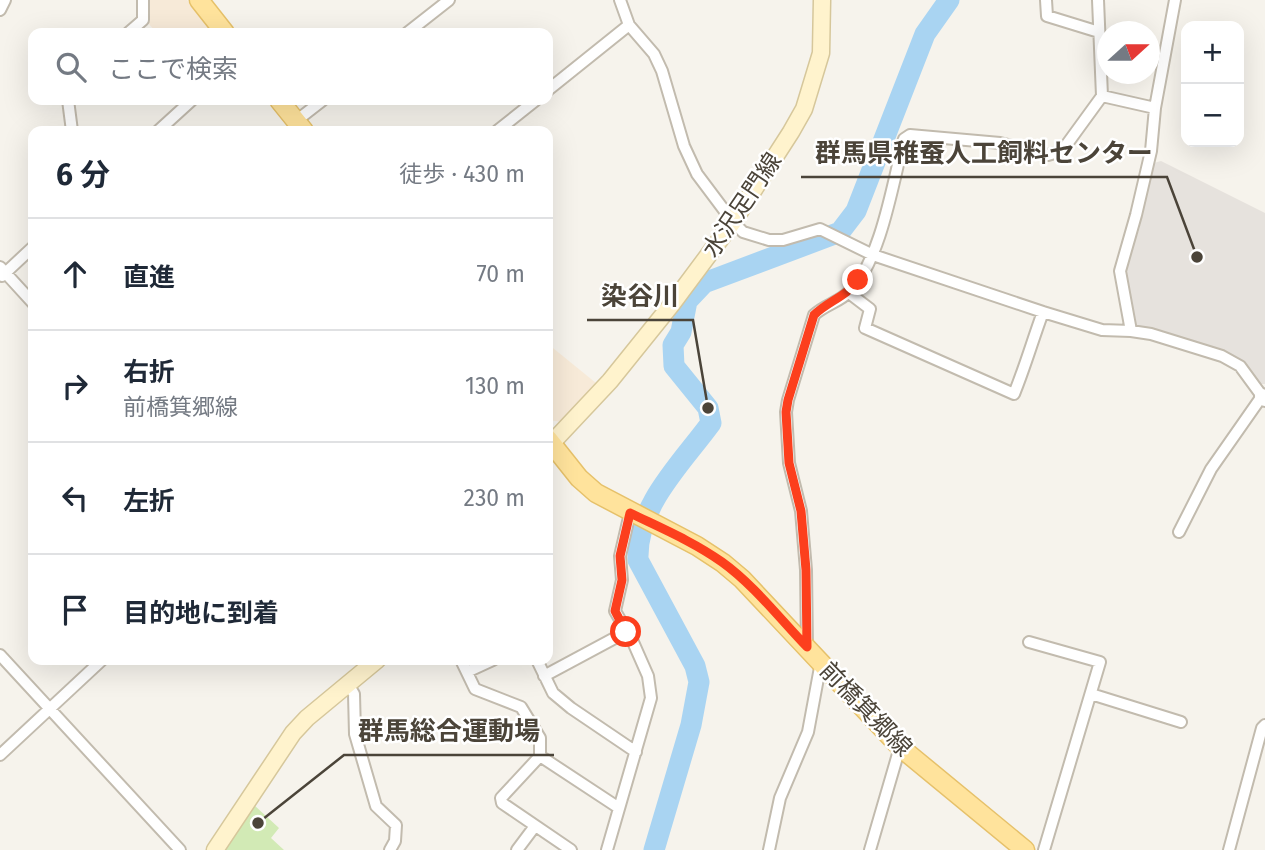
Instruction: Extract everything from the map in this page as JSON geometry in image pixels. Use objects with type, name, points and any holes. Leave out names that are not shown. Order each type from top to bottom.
[{"type":"main road","points":[[199,0],[221,28]]},
{"type":"main road","name":"水沢足門線","points":[[553,439],[610,381],[733,222],[804,109],[821,52],[822,0]]},
{"type":"main road","points":[[283,105],[300,126]]},
{"type":"main road","name":"前橋箕郷線","points":[[553,448],[596,494],[723,563],[742,579],[900,747],[1025,850]]},
{"type":"main road","points":[[215,850],[293,733],[366,665]]},
{"type":"street","points":[[0,10],[5,0]]},
{"type":"street","points":[[134,28],[143,20],[143,0]]},
{"type":"street","points":[[413,28],[449,0]]},
{"type":"street","points":[[620,0],[629,25],[654,54],[662,71],[684,146],[697,174],[743,232],[769,240],[783,240],[820,229],[873,255],[1102,330],[1151,334],[1233,360],[1246,372],[1263,398],[1211,470],[1179,532]]},
{"type":"street","points":[[1046,0],[1047,16],[1097,31]]},
{"type":"street","points":[[1098,0],[1099,21]]},
{"type":"street","points":[[1131,331],[1120,271],[1151,151],[1155,108],[1175,0]]},
{"type":"street","points":[[553,86],[629,25]]},
{"type":"street","points":[[807,647],[804,547],[801,511],[789,463],[788,400],[814,315],[822,307],[849,293],[873,255],[904,139],[910,135],[1000,143],[1048,155],[1062,150],[1069,143],[1102,96],[1102,84]]},
{"type":"street","points":[[1102,96],[1155,108]]},
{"type":"street","points":[[69,105],[71,126]]},
{"type":"street","points":[[163,126],[187,105]]},
{"type":"street","points":[[300,126],[319,105]]},
{"type":"street","points":[[503,126],[530,105]]},
{"type":"street","points":[[28,251],[2,273],[28,298]]},
{"type":"street","points":[[849,293],[870,309],[864,328],[1014,394],[1043,312]]},
{"type":"street","points":[[607,850],[651,698],[648,676],[615,611],[622,580],[620,556],[633,514]]},
{"type":"street","points":[[544,676],[626,632]]},
{"type":"street","points":[[1029,642],[1100,662],[1044,850]]},
{"type":"street","points":[[0,655],[180,850]]},
{"type":"street","points":[[769,850],[780,798],[808,732],[821,662]]},
{"type":"street","points":[[0,755],[97,665]]},
{"type":"street","points":[[464,665],[475,689],[521,707],[540,738],[540,756],[501,798],[502,803],[571,850]]},
{"type":"street","points":[[467,672],[482,665]]},
{"type":"street","points":[[539,665],[553,693],[636,752]]},
{"type":"street","points":[[348,684],[354,694],[355,734],[376,806],[396,825],[395,841],[390,850]]},
{"type":"street","points":[[1091,694],[1181,722]]},
{"type":"street","points":[[1228,850],[1262,728],[1265,726]]},
{"type":"street","points":[[870,850],[900,747]]},
{"type":"street","points":[[540,756],[619,808]]},
{"type":"street","points":[[517,850],[535,826]]},
{"type":"shaded area","points":[[147,0],[187,0],[209,28],[152,28],[147,22]]},
{"type":"shaded area","points":[[1161,161],[1265,213],[1265,384],[1261,384],[1240,359],[1224,350],[1134,323],[1123,273],[1139,230],[1154,163]]},
{"type":"shaded area","points":[[553,348],[596,383],[562,422],[553,421]]},
{"type":"green space","points":[[254,805],[279,828],[271,838],[284,850],[224,850]]},
{"type":"waterway","points":[[654,850],[691,725],[699,682],[695,666],[638,560],[639,540],[652,504],[674,470],[711,423],[708,408],[674,366],[673,345],[681,332],[687,301],[704,283],[840,232],[856,211],[925,34],[949,0]]},
{"type":"place","name":"群馬県稚蚕人工飼料センター","points":[[1197,257]]},
{"type":"place","name":"染谷川","points":[[708,408]]},
{"type":"place","name":"群馬総合運動場","points":[[258,823]]},
{"type":"route","points":[[626,632],[615,611],[622,580],[620,556],[630,513],[697,546],[723,563],[742,579],[807,647],[806,570],[801,511],[789,463],[786,412],[814,315],[822,307],[849,293],[858,280]]}]
